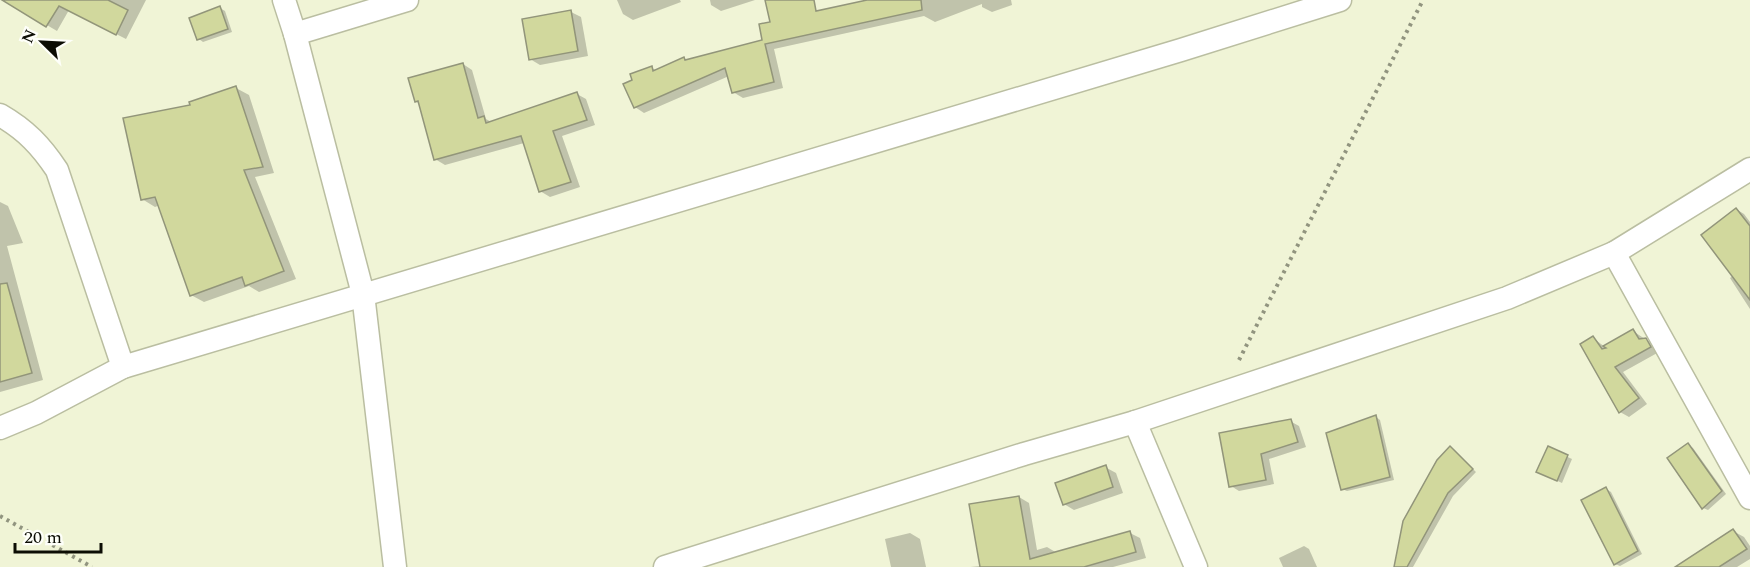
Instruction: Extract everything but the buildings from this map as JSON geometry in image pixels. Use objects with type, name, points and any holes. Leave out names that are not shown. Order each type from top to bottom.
[{"type":"street","points":[[284,0],[363,294],[395,567]]},
{"type":"street","points":[[294,34],[407,0]]},
{"type":"street","points":[[0,428],[36,413],[123,367],[1181,50],[1340,0]]},
{"type":"street","points":[[0,115],[41,146],[57,170],[123,367]]},
{"type":"street","points":[[665,567],[981,467],[1135,422],[1507,298],[1614,253],[1750,169]]},
{"type":"street","points":[[1614,253],[1750,498]]},
{"type":"street","points":[[1135,422],[1196,567]]},
{"type":"path","points":[[1222,393],[1423,0]]},
{"type":"path","points":[[0,516],[92,567]]}]
